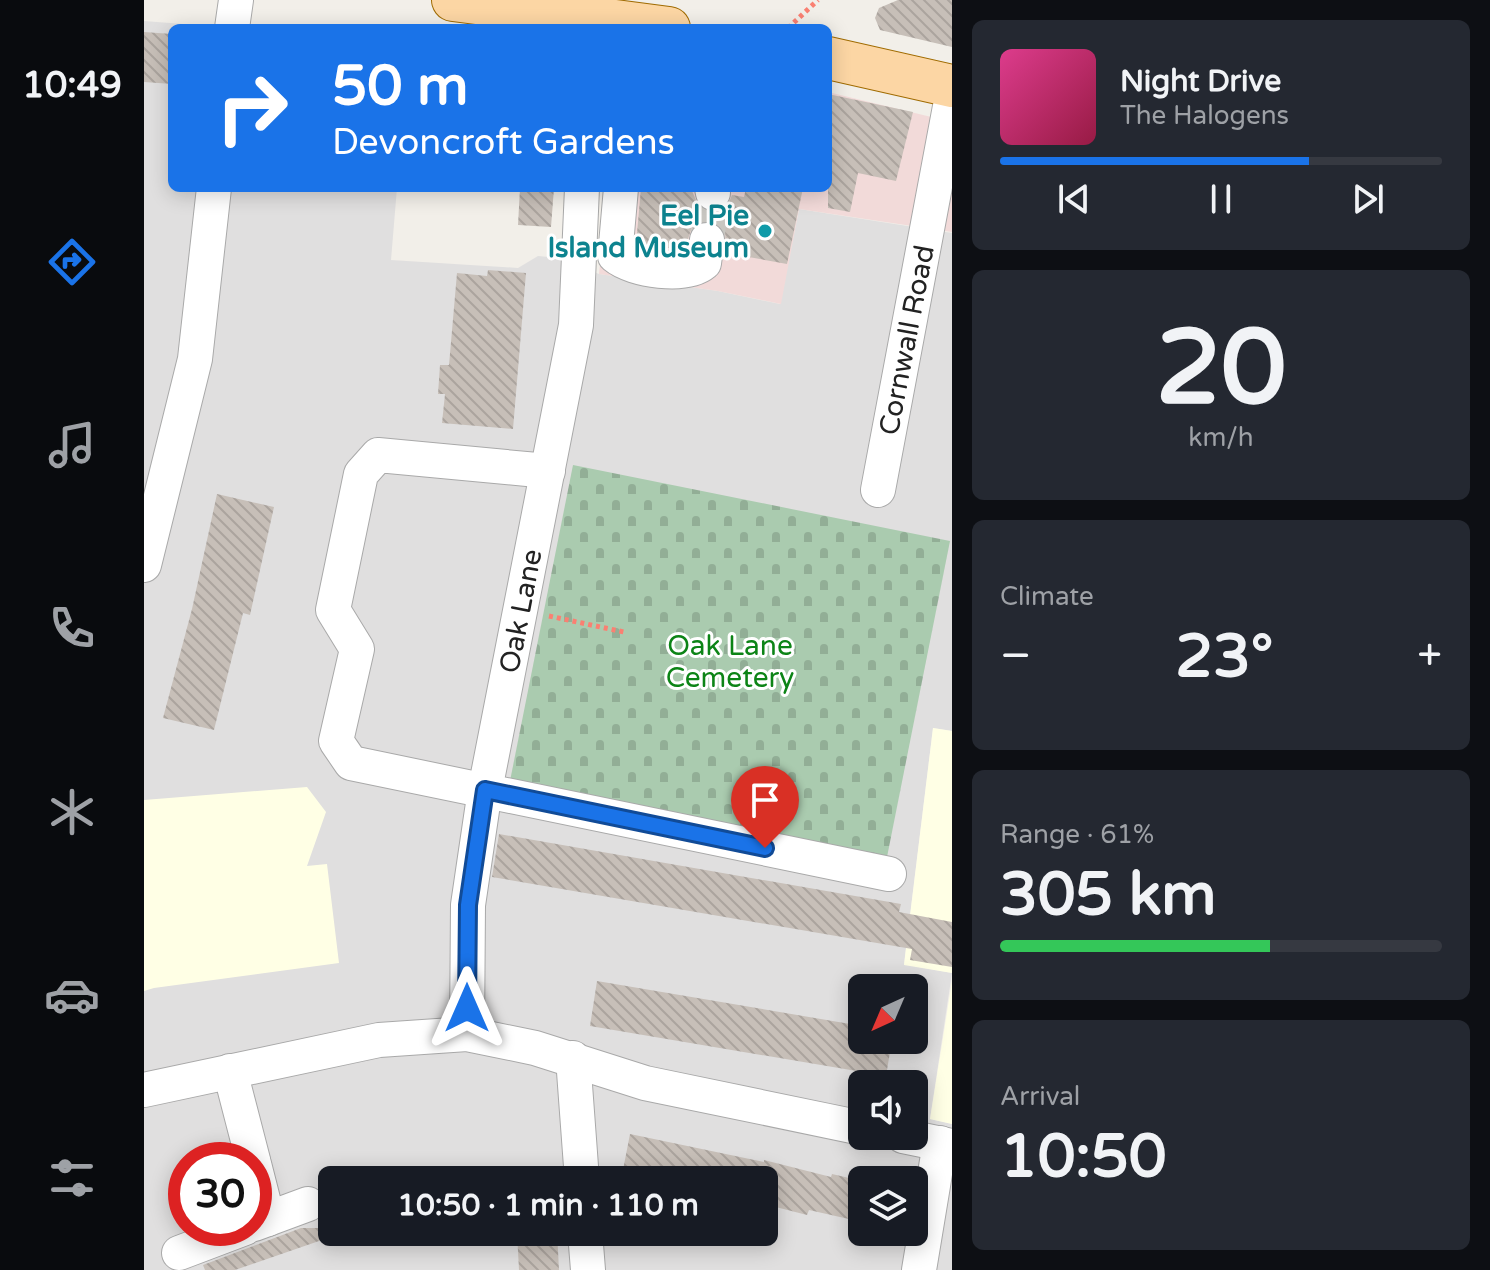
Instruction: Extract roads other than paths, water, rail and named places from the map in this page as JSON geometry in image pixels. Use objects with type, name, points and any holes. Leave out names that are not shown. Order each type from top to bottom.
[{"type":"main road","points":[[453,0],[590,23]]},
{"type":"main road","points":[[832,59],[952,86]]},
{"type":"street","points":[[233,24],[236,0]]},
{"type":"street","name":"Cornwall Road","points":[[878,490],[952,96]]},
{"type":"street","points":[[144,565],[195,359],[214,192]]},
{"type":"street","name":"Oak Lane","points":[[467,1034],[468,905],[485,790],[576,325],[582,192]]},
{"type":"street","points":[[621,192],[615,256],[624,263],[683,273],[696,270],[704,263],[707,240]]},
{"type":"street","points":[[548,471],[378,455],[361,474],[333,610],[357,649],[336,741],[351,763],[889,874]]},
{"type":"street","points":[[144,1090],[379,1040],[467,1034],[573,1058],[645,1083],[848,1125]]},
{"type":"street","points":[[573,1058],[581,1166]]},
{"type":"street","points":[[230,1071],[249,1142]]},
{"type":"street","points":[[919,1270],[946,1145]]},
{"type":"street","points":[[272,1218],[308,1204]]},
{"type":"street","points":[[586,1246],[588,1270]]},
{"type":"tunnel","points":[[707,240],[713,193]]},
{"type":"place","name":"Eel Pie Island Museum","points":[[765,231]]},
{"type":"park label","name":"Oak Lane Cemetery","points":[[730,661]]}]
